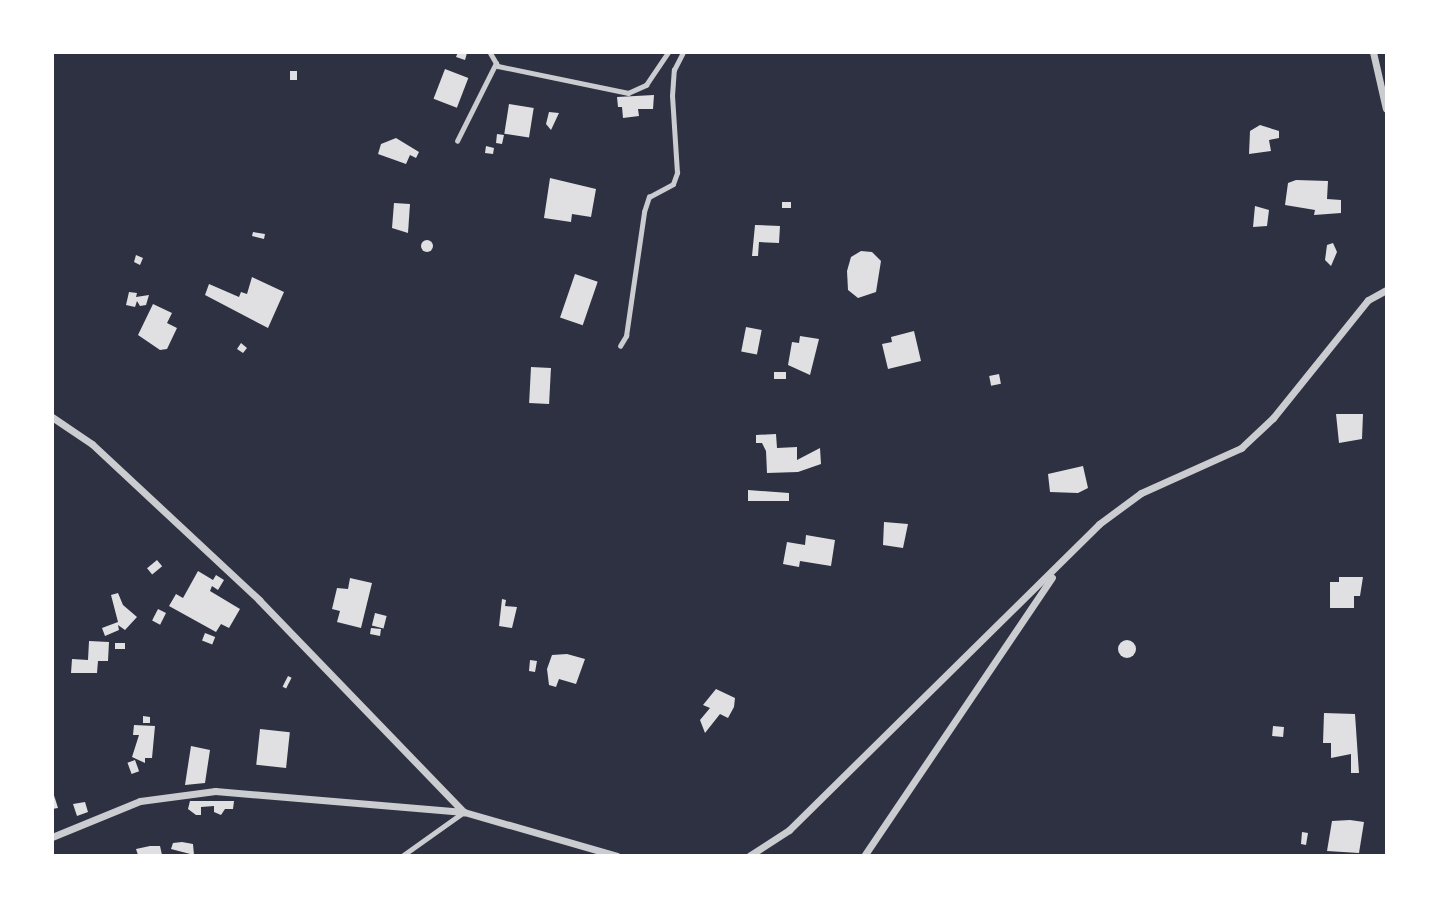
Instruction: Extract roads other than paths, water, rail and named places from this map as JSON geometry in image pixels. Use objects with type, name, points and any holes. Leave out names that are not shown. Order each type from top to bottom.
[{"type":"street","points":[[1373,52],[1387,109]]},
{"type":"street","points":[[749,856],[789,830],[1099,524],[1141,493],[1241,448],[1273,418],[1367,300],[1387,290]]},
{"type":"street","points":[[52,417],[92,444],[259,600],[464,812]]},
{"type":"street","points":[[864,856],[1064,559]]},
{"type":"street","points":[[52,836],[141,801],[215,791],[464,812],[617,856]]},
{"type":"lane","points":[[490,52],[496,63],[628,93],[646,85],[668,52]]},
{"type":"lane","points":[[620,346],[626,336],[644,212],[649,197],[673,184],[677,173],[672,96],[674,70],[683,52]]},
{"type":"lane","points":[[457,141],[496,63]]},
{"type":"lane","points":[[401,856],[464,812]]}]
